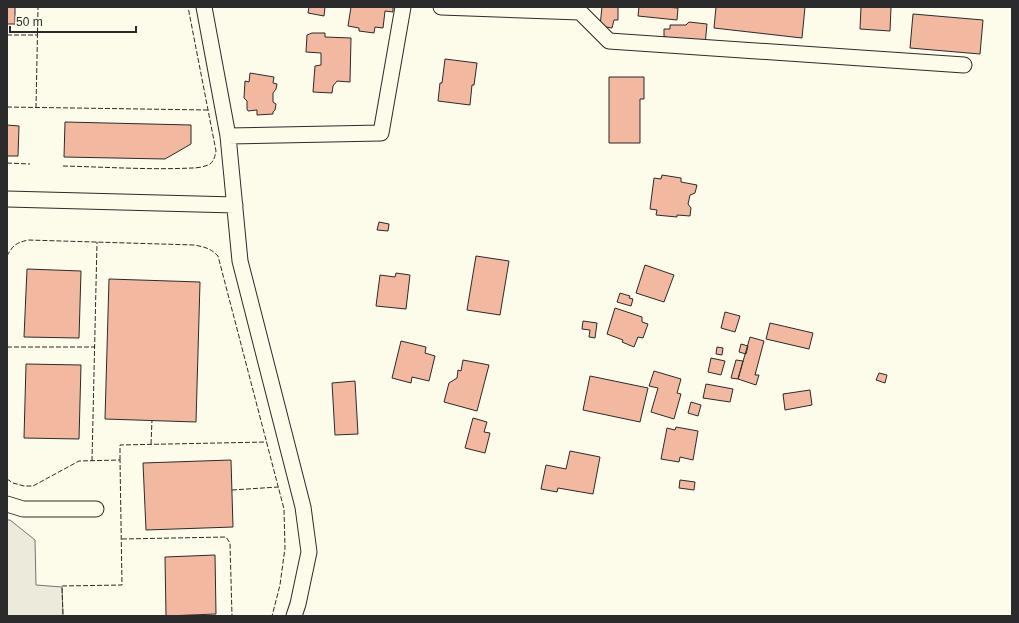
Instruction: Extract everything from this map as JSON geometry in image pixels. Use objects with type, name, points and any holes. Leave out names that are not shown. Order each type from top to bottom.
[{"type":"street","points":[[204,7],[228,136],[240,260],[303,507],[308,552],[298,604],[294,616]]},
{"type":"street","points":[[228,136],[380,133],[403,7]]},
{"type":"street","points":[[441,7],[580,12],[609,41],[964,65]]},
{"type":"street","points":[[7,198],[235,205]]},
{"type":"street","points":[[7,504],[23,509],[96,508]]},
{"type":"shaded area","points":[[7,520],[10,520],[35,540],[36,585],[62,587],[63,616],[7,616]]},
{"type":"building","points":[[7,7],[15,7],[15,24],[7,24]]},
{"type":"building","points":[[309,7],[325,7],[324,16],[308,13]]},
{"type":"building","points":[[351,7],[393,7],[393,12],[385,11],[383,28],[375,27],[374,33],[359,31],[359,28],[348,26]]},
{"type":"building","points":[[602,7],[618,7],[618,20],[614,20],[612,28],[600,26]]},
{"type":"building","points":[[639,7],[678,8],[677,20],[638,16]]},
{"type":"building","points":[[716,7],[805,7],[802,38],[714,28]]},
{"type":"building","points":[[861,7],[891,7],[890,31],[860,29]]},
{"type":"building","points":[[913,14],[983,20],[980,54],[910,48]]},
{"type":"building","points":[[689,22],[707,24],[705,45],[667,41],[667,37],[664,37],[664,29],[670,29],[670,25],[686,25]]},
{"type":"building","points":[[312,33],[325,33],[325,37],[351,38],[350,82],[337,81],[333,86],[332,93],[313,92],[315,66],[321,65],[321,53],[306,52],[307,35]]},
{"type":"building","points":[[445,59],[477,63],[474,85],[472,85],[470,105],[438,101]]},
{"type":"building","points":[[250,73],[274,77],[273,83],[277,84],[273,93],[273,102],[276,104],[273,114],[257,115],[257,110],[248,111],[247,101],[244,98],[245,81],[249,82]]},
{"type":"building","points":[[609,77],[644,77],[644,99],[640,99],[640,143],[609,143]]},
{"type":"building","points":[[65,122],[191,125],[191,144],[165,159],[64,157]]},
{"type":"building","points":[[7,125],[19,126],[18,156],[7,156]]},
{"type":"building","points":[[662,175],[681,178],[681,182],[697,185],[695,193],[690,195],[688,204],[691,208],[690,216],[677,215],[677,217],[656,215],[657,210],[650,209],[654,178],[661,179]]},
{"type":"building","points":[[379,222],[389,224],[388,231],[377,230]]},
{"type":"building","points":[[476,256],[509,261],[500,315],[467,310]]},
{"type":"building","points":[[645,265],[674,275],[664,302],[636,293]]},
{"type":"building","points":[[27,269],[81,271],[79,338],[24,337]]},
{"type":"building","points":[[396,273],[410,275],[406,309],[376,306],[380,275],[395,277]]},
{"type":"building","points":[[109,279],[200,282],[196,422],[105,419]]},
{"type":"building","points":[[620,293],[630,296],[629,298],[633,299],[631,306],[617,302]]},
{"type":"building","points":[[615,308],[642,317],[642,322],[648,324],[643,338],[638,337],[634,347],[622,342],[623,340],[607,334]]},
{"type":"building","points":[[725,312],[740,316],[735,332],[721,328]]},
{"type":"building","points":[[583,321],[597,323],[595,338],[589,337],[590,330],[582,329]]},
{"type":"building","points":[[770,323],[813,333],[809,349],[766,339]]},
{"type":"building","points":[[750,337],[764,341],[755,375],[759,375],[756,385],[738,379]]},
{"type":"building","points":[[401,341],[426,347],[425,353],[435,356],[429,381],[412,377],[411,383],[392,378]]},
{"type":"building","points":[[741,344],[748,346],[746,354],[739,352]]},
{"type":"building","points":[[717,347],[723,348],[722,355],[716,354]]},
{"type":"building","points":[[711,358],[725,361],[721,375],[708,372]]},
{"type":"building","points":[[463,360],[489,365],[477,411],[444,402],[449,383],[457,378],[458,370],[461,371]]},
{"type":"building","points":[[736,360],[743,361],[738,379],[731,378]]},
{"type":"building","points":[[26,364],[81,365],[79,439],[24,438]]},
{"type":"building","points":[[654,371],[681,379],[677,393],[681,394],[674,419],[651,412],[658,388],[649,386]]},
{"type":"building","points":[[879,373],[887,375],[885,383],[876,380]]},
{"type":"building","points":[[590,376],[648,388],[640,422],[583,410]]},
{"type":"building","points":[[355,381],[358,434],[335,435],[332,383]]},
{"type":"building","points":[[706,384],[733,389],[730,402],[703,398]]},
{"type":"building","points":[[810,390],[812,405],[785,410],[783,394]]},
{"type":"building","points":[[691,402],[701,405],[698,416],[688,413]]},
{"type":"building","points":[[473,418],[487,422],[484,432],[490,433],[485,453],[465,448]]},
{"type":"building","points":[[676,427],[698,431],[693,460],[680,457],[679,462],[661,459],[667,428],[675,430]]},
{"type":"building","points":[[570,451],[600,457],[593,494],[558,488],[557,492],[541,489],[546,465],[566,469]]},
{"type":"building","points":[[231,460],[233,527],[146,530],[143,463]]},
{"type":"building","points":[[680,480],[695,482],[694,490],[679,488]]},
{"type":"building","points":[[215,555],[216,614],[166,616],[165,557]]},
{"type":"fence","points":[[36,108],[38,7]]},
{"type":"fence","points":[[169,7],[188,7]]},
{"type":"fence","points":[[63,166],[176,169],[201,167],[210,164],[215,157],[216,151],[188,7]]},
{"type":"fence","points":[[7,35],[37,35]]},
{"type":"fence","points":[[7,107],[208,110]]},
{"type":"fence","points":[[7,163],[30,164]]},
{"type":"fence","points":[[7,256],[15,245],[28,240],[194,245],[207,248],[218,256],[284,509],[285,548],[280,585],[272,616]]},
{"type":"fence","points":[[92,461],[97,242]]},
{"type":"fence","points":[[7,347],[95,347]]},
{"type":"fence","points":[[151,444],[152,420]]},
{"type":"fence","points":[[120,460],[120,445],[267,442]]},
{"type":"fence","points":[[7,479],[13,483],[24,486],[33,486],[79,461],[120,460],[122,585],[62,586],[63,616]]},
{"type":"fence","points":[[232,490],[278,487]]},
{"type":"fence","points":[[122,539],[226,537],[230,543],[232,616]]}]
